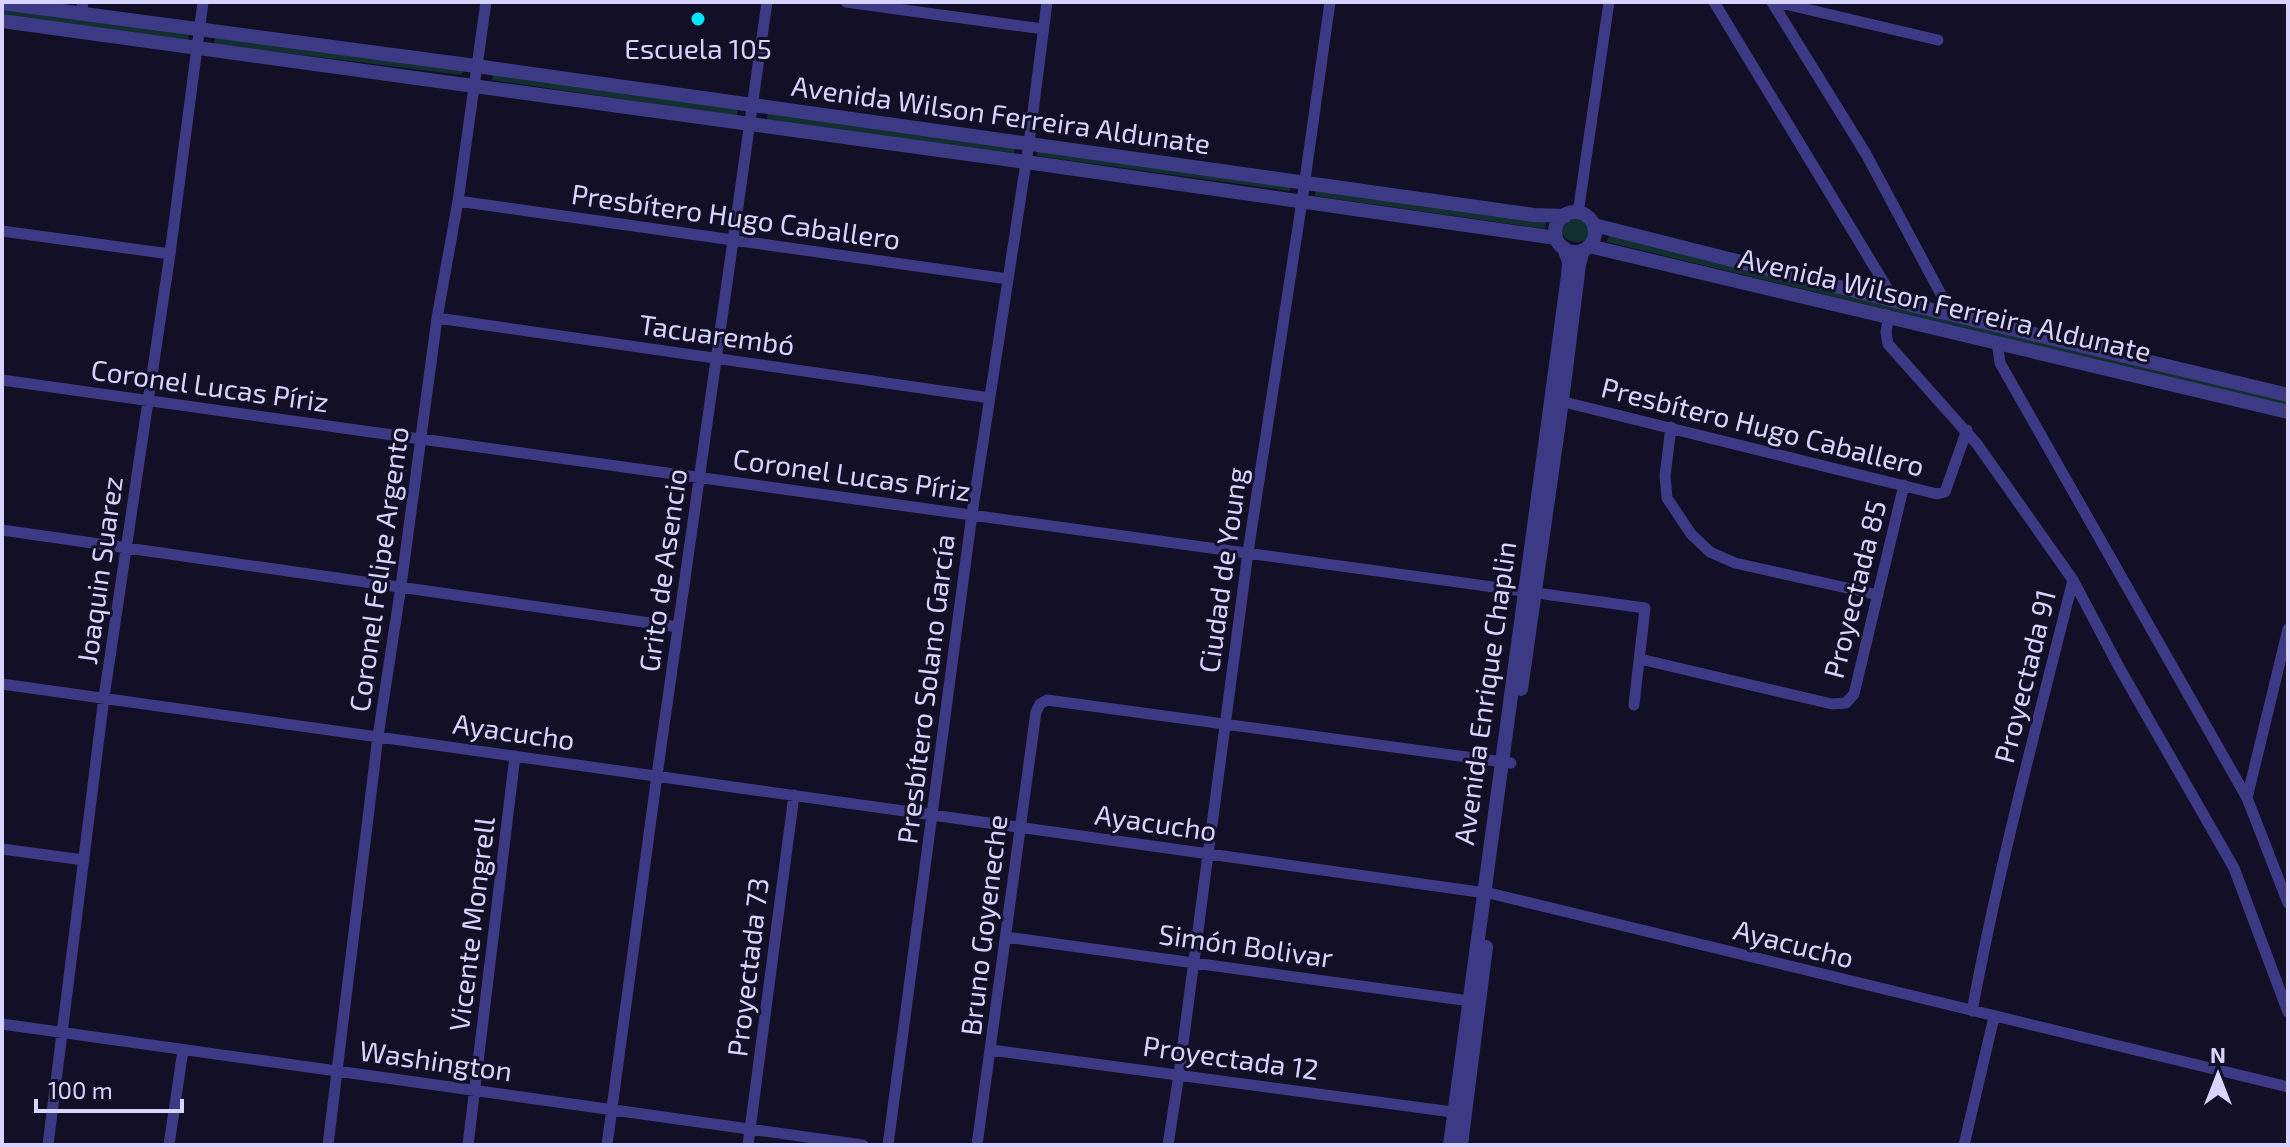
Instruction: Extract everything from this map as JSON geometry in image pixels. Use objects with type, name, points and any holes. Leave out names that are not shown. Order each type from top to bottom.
[{"type":"street","name":"Joaquin Suarez","points":[[48,1145],[104,697],[170,254],[203,2]]},
{"type":"street","name":"Coronel Felipe Argento","points":[[328,1145],[378,736],[437,318],[458,201],[486,2]]},
{"type":"street","name":"Grito de Asencio","points":[[607,1145],[767,2]]},
{"type":"street","points":[[846,2],[1043,29]]},
{"type":"street","name":"Presbítero Solano García","points":[[888,1145],[972,514],[1029,143],[1047,2]]},
{"type":"street","name":"Ciudad de Young","points":[[1168,1145],[1248,552],[1330,2]]},
{"type":"street","points":[[1571,214],[1587,217],[1594,225],[1594,236],[1586,248],[1573,252],[1560,243],[1557,226],[1571,214],[1609,2]]},
{"type":"street","points":[[1714,2],[1895,301]]},
{"type":"street","points":[[1774,2],[1938,40]]},
{"type":"street","points":[[1774,2],[1866,154],[1951,313]]},
{"type":"street","name":"Avenida Wilson Ferreira Aldunate","points":[[2,3],[82,8],[200,30],[1534,215],[1571,214]]},
{"type":"street","name":"Avenida Wilson Ferreira Aldunate","points":[[2,21],[1302,201],[1560,243]]},
{"type":"street","name":"Presbítero Hugo Caballero","points":[[458,201],[1008,279]]},
{"type":"street","name":"Avenida Wilson Ferreira Aldunate","points":[[1594,225],[2288,395]]},
{"type":"street","points":[[2,231],[170,254]]},
{"type":"street","name":"Avenida Enrique Chaplin","points":[[1557,400],[1569,262],[1560,243]]},
{"type":"street","name":"Avenida Wilson Ferreira Aldunate","points":[[1586,248],[1889,316],[2288,412]]},
{"type":"street","name":"Avenida Enrique Chaplin","points":[[1461,1145],[1460,1113],[1529,590],[1579,265],[1586,248]]},
{"type":"street","name":"Proyectada 91","points":[[1889,316],[1886,332],[1888,344],[1967,430],[2073,580],[2006,851],[1972,1011]]},
{"type":"street","name":"Tacuarembó","points":[[437,318],[990,398]]},
{"type":"street","points":[[1997,342],[2000,363],[2247,798],[2288,903]]},
{"type":"street","name":"Coronel Lucas Píriz","points":[[2,380],[1645,608],[1634,705]]},
{"type":"street","name":"Presbítero Hugo Caballero","points":[[1557,400],[1937,494],[1945,492],[1967,430]]},
{"type":"street","points":[[1671,427],[1665,487],[1667,498],[1691,534],[1710,552],[1735,563],[1878,595]]},
{"type":"street","name":"Proyectada 85","points":[[1640,659],[1832,704],[1846,703],[1854,694],[1904,485]]},
{"type":"street","points":[[2,530],[678,627]]},
{"type":"street","points":[[2073,580],[2114,659],[2234,868],[2288,1012]]},
{"type":"street","points":[[2247,798],[2288,629]]},
{"type":"street","name":"Ayacucho","points":[[2,684],[1488,893],[2288,1087]]},
{"type":"street","name":"Bruno Goyeneche","points":[[977,1145],[1036,712],[1040,704],[1047,700],[1224,724]]},
{"type":"street","points":[[1224,724],[1506,763]]},
{"type":"street","name":"Vicente Mongrell","points":[[468,1145],[515,756]]},
{"type":"street","name":"Proyectada 73","points":[[748,1145],[794,795]]},
{"type":"street","points":[[2,849],[84,860]]},
{"type":"street","name":"Simón Bolivar","points":[[1006,937],[1474,1002]]},
{"type":"street","points":[[1964,1145],[1994,1017]]},
{"type":"street","name":"Washington","points":[[2,1024],[863,1145]]},
{"type":"street","points":[[169,1145],[183,1050]]},
{"type":"street","name":"Proyectada 12","points":[[991,1050],[1460,1113]]},
{"type":"street","name":"Avenida Enrique Chaplin","points":[[1450,1145],[1460,1113]]},
{"type":"green space","points":[[2,7],[189,33],[188,40],[2,14]]},
{"type":"green space","points":[[215,37],[463,69],[462,75],[214,44]]},
{"type":"green space","points":[[493,73],[738,109],[737,116],[492,80]]},
{"type":"green space","points":[[768,113],[1015,146],[1014,153],[767,120]]},
{"type":"green space","points":[[1038,149],[1291,184],[1290,191],[1037,156]]},
{"type":"green space","points":[[1316,189],[1546,222],[1545,229],[1315,196]]},
{"type":"green space","points":[[1572,219],[1582,221],[1589,227],[1591,233],[1588,238],[1577,242],[1565,237],[1561,223]]},
{"type":"green space","points":[[1609,235],[2288,399],[2288,406],[1607,242]]},
{"type":"place","name":"Escuela 105","points":[[698,19]]}]
